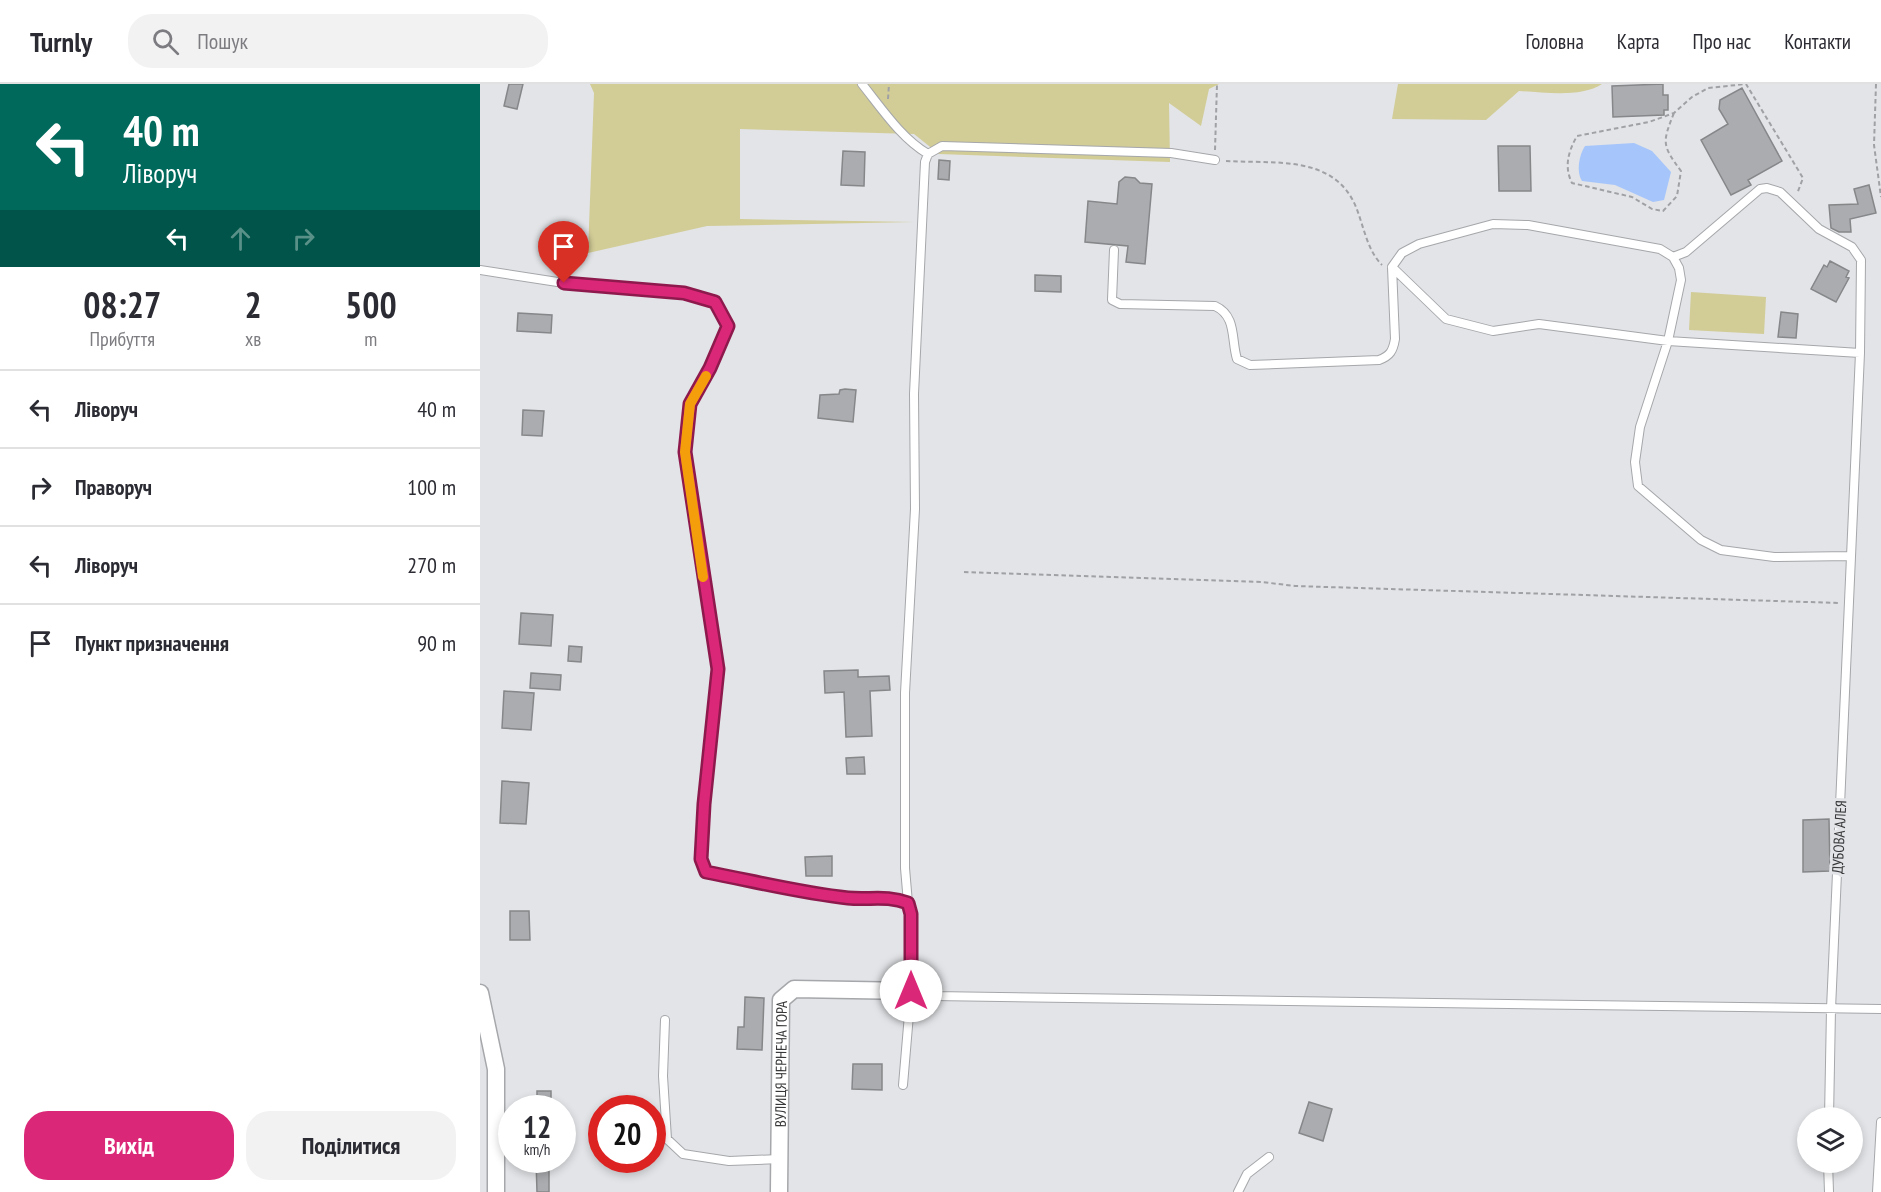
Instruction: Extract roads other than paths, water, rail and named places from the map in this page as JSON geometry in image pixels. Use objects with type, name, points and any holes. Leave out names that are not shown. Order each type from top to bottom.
[{"type":"street","name":"ВУЛИЦЯ ЧЕРНЕЧА ГОРА","points":[[779,1192],[779,1010],[781,1000],[794,989],[911,991]]},
{"type":"street","points":[[480,993],[496,1069],[496,1192]]},
{"type":"lane","points":[[862,84],[886,116],[916,147],[928,154]]},
{"type":"lane","points":[[903,1085],[911,991],[911,914],[905,868],[905,693],[915,509],[915,383],[925,162],[928,154],[942,146],[1171,153],[1215,160]]},
{"type":"lane","name":"ДУБОВА АЛЕЯ","points":[[1672,257],[1686,252],[1760,189],[1774,189],[1819,229],[1852,247],[1861,260],[1860,353],[1831,1009],[1829,1107]]},
{"type":"lane","points":[[1114,250],[1112,300],[1120,304],[1215,306],[1223,310],[1231,324],[1237,360],[1250,365],[1379,360],[1388,357],[1395,339],[1392,267],[1402,254],[1419,244],[1493,224],[1528,225],[1575,232],[1660,249],[1672,257],[1679,268],[1681,280],[1668,342],[1640,427],[1635,462],[1638,486],[1701,540],[1721,550],[1774,557],[1851,556]]},
{"type":"lane","points":[[1392,267],[1446,319],[1493,331],[1539,324],[1668,342],[1860,353]]},
{"type":"lane","points":[[480,270],[564,283],[684,293],[715,302],[728,326],[710,368],[690,404],[685,452],[718,669],[704,804],[701,859],[706,872],[794,890],[851,898],[892,897],[908,903]]},
{"type":"lane","points":[[911,991],[934,996],[1881,1009]]},
{"type":"lane","points":[[665,1020],[663,1076],[667,1139],[683,1154],[729,1161],[780,1159]]},
{"type":"lane","points":[[1877,1192],[1881,1122]]},
{"type":"lane","points":[[1238,1192],[1247,1174],[1269,1157]]},
{"type":"lane","points":[[1828,1173],[1829,1192]]},
{"type":"water","points":[[1634,143],[1652,151],[1671,172],[1664,200],[1653,202],[1615,185],[1582,181],[1579,164],[1585,146]]}]
